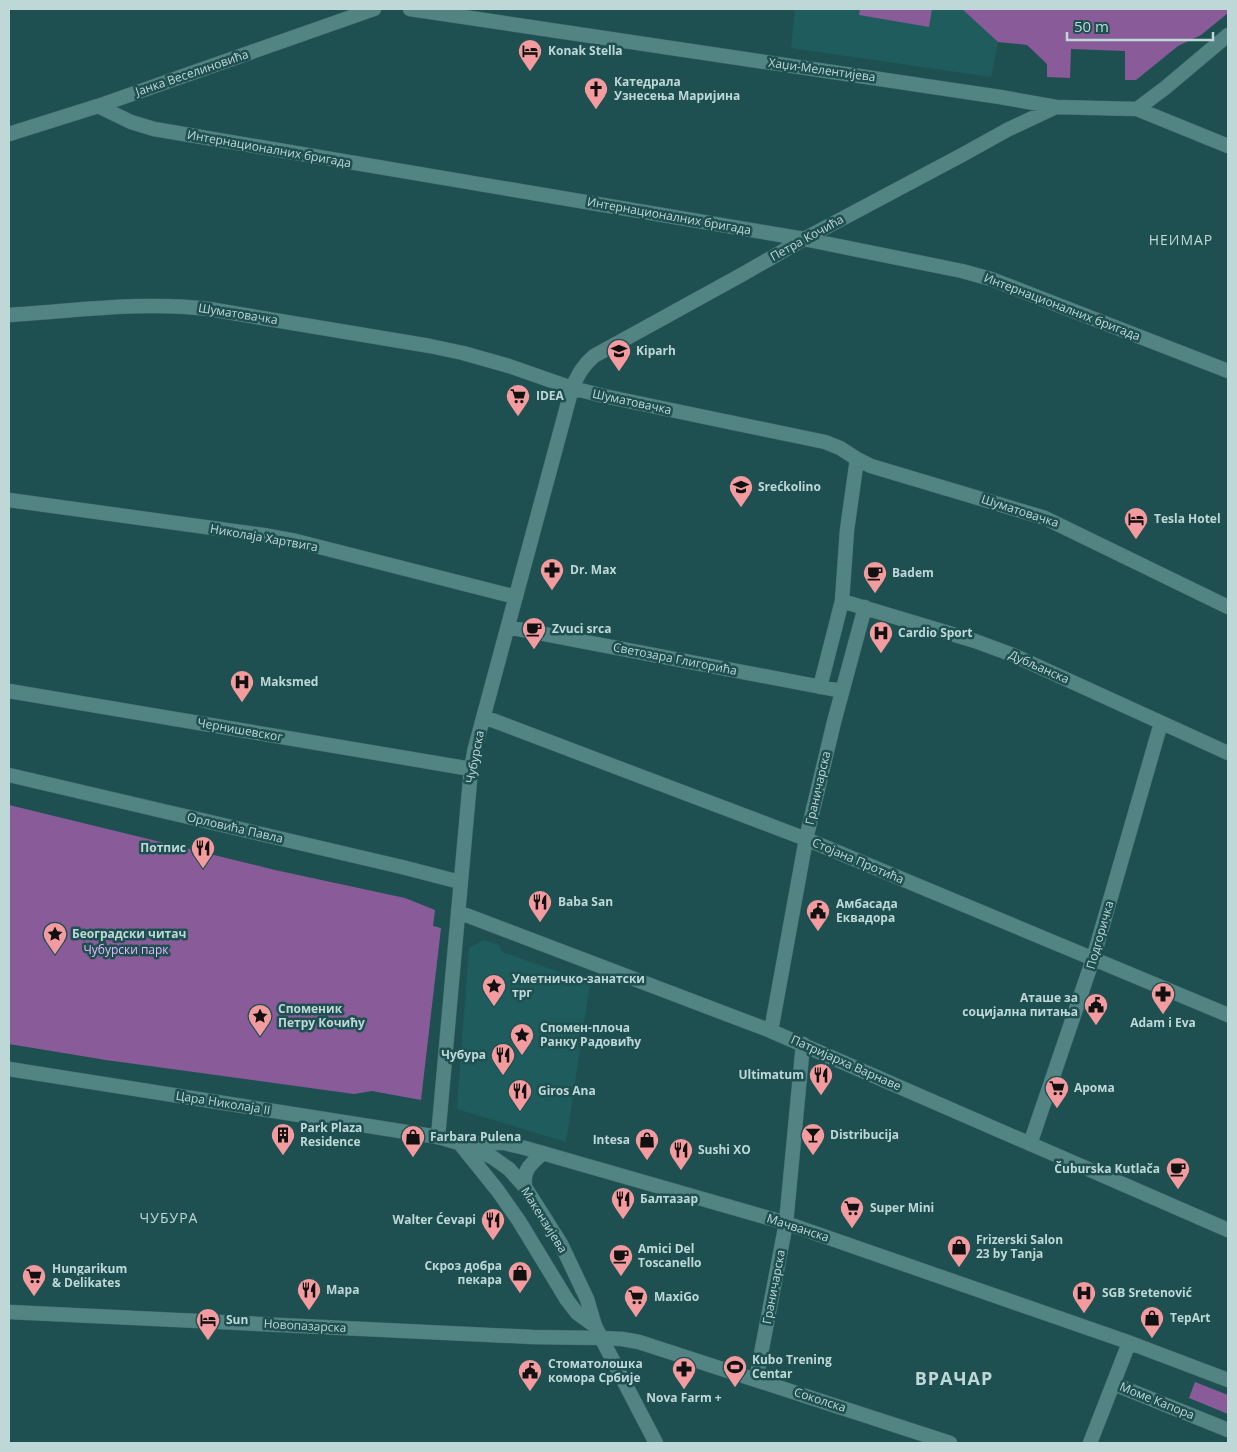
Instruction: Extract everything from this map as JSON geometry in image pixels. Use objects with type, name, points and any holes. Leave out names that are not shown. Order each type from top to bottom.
[{"type":"street","name":"Јанка Веселиновића","points":[[9,134],[98,106],[374,9]]},
{"type":"street","name":"Хаџи-Мелентијева","points":[[410,9],[1056,107],[1136,109],[1228,146]]},
{"type":"street","points":[[1136,109],[1165,88],[1228,35]]},
{"type":"street","name":"Интернационалних бригада","points":[[98,106],[131,122],[154,129],[804,239],[962,271],[991,279],[1228,371]]},
{"type":"street","name":"Петра Кочића","points":[[572,388],[578,373],[586,362],[594,356],[804,239],[1007,130],[1056,107]]},
{"type":"street","name":"Шуматовачка","points":[[9,315],[154,305],[184,306],[463,353],[509,366],[572,388],[604,396],[825,442],[840,448],[871,466],[1045,518],[1228,607]]},
{"type":"street","name":"Чубурска","points":[[438,1138],[471,769],[475,748],[572,388]]},
{"type":"street","points":[[820,687],[842,601],[847,530],[857,459]]},
{"type":"street","name":"Николаја Хартвига","points":[[9,500],[296,541],[516,597]]},
{"type":"street","name":"Дубљанска","points":[[842,601],[975,641],[1013,655],[1228,753]]},
{"type":"street","name":"Граничарска","points":[[771,1031],[806,839],[842,691],[865,608]]},
{"type":"street","name":"Светозара Глигорића","points":[[508,627],[842,691]]},
{"type":"street","name":"Чернишевског","points":[[9,691],[471,769]]},
{"type":"street","name":"Стојана Протића","points":[[484,717],[806,839],[1228,1014]]},
{"type":"street","name":"Подгоричка","points":[[1030,1144],[1093,959],[1161,723]]},
{"type":"street","name":"Орловића Павла","points":[[9,775],[460,882]]},
{"type":"street","name":"Патријарха Варнаве","points":[[458,912],[803,1044],[1228,1230]]},
{"type":"street","name":"Граничарска","points":[[756,1380],[786,1223],[803,1044]]},
{"type":"street","name":"Цара Николаја II","points":[[9,1069],[438,1138]]},
{"type":"street","name":"Макензијева","points":[[438,1138],[459,1143],[492,1157],[504,1164],[516,1176],[561,1244],[587,1299],[598,1332],[656,1443]]},
{"type":"street","name":"Макензијева","points":[[459,1143],[498,1191],[519,1221],[567,1300],[577,1313],[598,1332]]},
{"type":"street","name":"Мачванска","points":[[459,1143],[504,1143],[786,1223],[1130,1343]]},
{"type":"street","points":[[524,1188],[524,1178],[527,1169],[543,1153]]},
{"type":"street","name":"Новопазарска","points":[[9,1312],[532,1337],[598,1332]]},
{"type":"street","name":"Соколска","points":[[598,1332],[639,1342],[950,1443]]},
{"type":"street","points":[[1130,1343],[1228,1380]]},
{"type":"street","name":"Моме Капора","points":[[1130,1343],[1114,1384],[1228,1430]]},
{"type":"street","points":[[1090,1443],[1114,1384]]},
{"type":"shaded area","points":[[795,9],[962,9],[998,42],[991,77],[791,48]]},
{"type":"shaded area","points":[[484,940],[499,945],[502,952],[590,983],[566,1142],[457,1109],[469,948]]},
{"type":"green space","points":[[860,9],[932,9],[929,27],[859,15]]},
{"type":"green space","points":[[962,9],[1228,9],[1228,13],[1201,35],[1178,46],[1136,80],[1125,80],[1125,51],[1071,49],[1070,78],[1047,77],[1047,64],[1027,45],[998,42]]},
{"type":"green space","name":"Чубурски парк","points":[[9,805],[275,870],[405,898],[435,910],[433,926],[441,928],[421,1100],[372,1091],[354,1094],[106,1060],[9,1044]]},
{"type":"green space","points":[[1195,1382],[1228,1395],[1228,1414],[1189,1398]]},
{"type":"place","name":"Konak Stella","points":[[530,72]]},
{"type":"place","name":"Катедрала Узнесења Маријина","points":[[596,110]]},
{"type":"place","name":"Kiparh","points":[[619,372]]},
{"type":"place","name":"IDEA","points":[[518,417]]},
{"type":"place","name":"Srećkolino","points":[[741,508]]},
{"type":"place","name":"Tesla Hotel","points":[[1136,540]]},
{"type":"place","name":"Dr. Max","points":[[552,591]]},
{"type":"place","name":"Badem","points":[[875,594]]},
{"type":"place","name":"Zvuci srca","points":[[534,650]]},
{"type":"place","name":"Cardio Sport","points":[[881,654]]},
{"type":"place","name":"Maksmed","points":[[242,703]]},
{"type":"place","name":"Потпис","points":[[203,869]]},
{"type":"place","name":"Baba San","points":[[540,923]]},
{"type":"place","name":"Амбасада Еквадора","points":[[818,932]]},
{"type":"place","name":"Београдски читач","points":[[55,955]]},
{"type":"place","name":"Уметничко-занатски трг","points":[[494,1007]]},
{"type":"place","name":"Adam i Eva","points":[[1163,1015]]},
{"type":"place","name":"Аташе за социјална питања","points":[[1096,1026]]},
{"type":"place","name":"Споменик Петру Кочићу","points":[[260,1037]]},
{"type":"place","name":"Спомен-плоча Ранку Радовићу","points":[[522,1056]]},
{"type":"place","name":"Чубура","points":[[503,1076]]},
{"type":"place","name":"Ultimatum","points":[[821,1096]]},
{"type":"place","name":"Арома","points":[[1057,1109]]},
{"type":"place","name":"Giros Ana","points":[[520,1112]]},
{"type":"place","name":"Park Plaza Residence","points":[[283,1156]]},
{"type":"place","name":"Distribucija","points":[[813,1156]]},
{"type":"place","name":"Farbara Pulena","points":[[413,1158]]},
{"type":"place","name":"Intesa","points":[[647,1161]]},
{"type":"place","name":"Sushi XO","points":[[681,1171]]},
{"type":"place","name":"Čuburska Kutlača","points":[[1178,1190]]},
{"type":"place","name":"Балтазар","points":[[623,1220]]},
{"type":"place","name":"Super Mini","points":[[852,1229]]},
{"type":"place","name":"Walter Ćevapi","points":[[493,1241]]},
{"type":"place","name":"Frizerski Salon 23 by Tanja","points":[[959,1268]]},
{"type":"place","name":"Amici Del Toscanello","points":[[621,1277]]},
{"type":"place","name":"Скроз добра пекара","points":[[520,1294]]},
{"type":"place","name":"Hungarikum & Delikates","points":[[34,1297]]},
{"type":"place","name":"Мара","points":[[309,1311]]},
{"type":"place","name":"SGB Sretenović","points":[[1084,1314]]},
{"type":"place","name":"MaxiGo","points":[[636,1318]]},
{"type":"place","name":"TepArt","points":[[1152,1339]]},
{"type":"place","name":"Sun","points":[[208,1341]]},
{"type":"place","name":"Kubo Trening Centar","points":[[735,1388]]},
{"type":"place","name":"Nova Farm +","points":[[684,1390]]},
{"type":"place","name":"Стоматолошка комора Србије","points":[[530,1392]]},
{"type":"district","name":"НЕИМАР","points":[[1181,240]]},
{"type":"district","name":"ЧУБУРА","points":[[169,1218]]},
{"type":"district","name":"ВРАЧАР","points":[[954,1379]]}]
